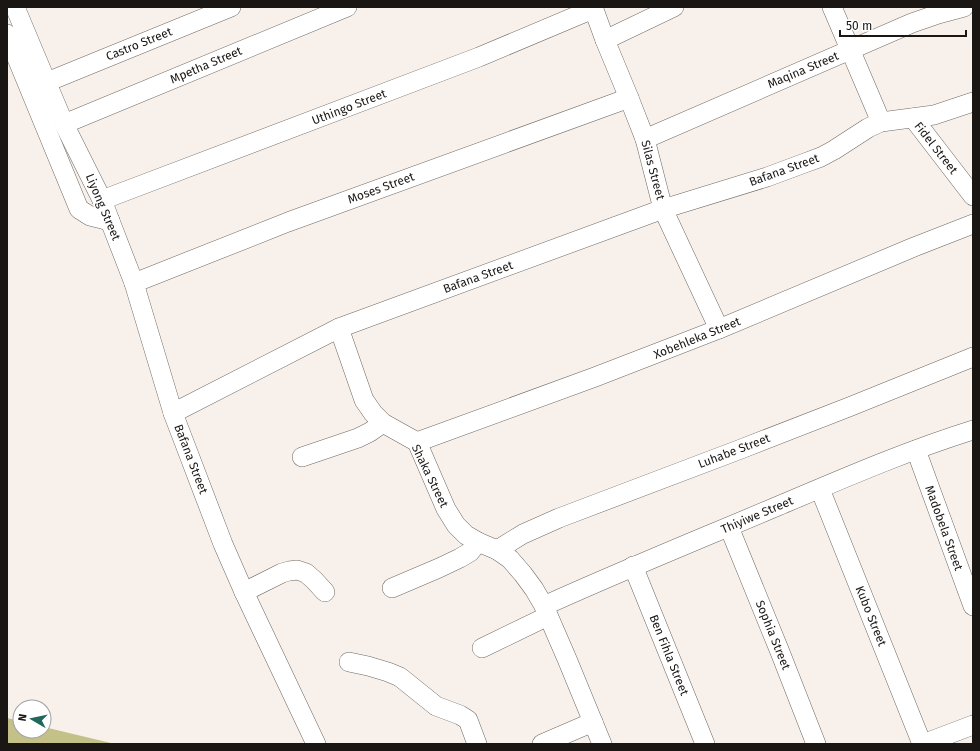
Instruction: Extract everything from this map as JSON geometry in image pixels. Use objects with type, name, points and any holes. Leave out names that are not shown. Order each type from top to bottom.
[{"type":"street","name":"Castro Street","points":[[47,82],[231,7]]},
{"type":"street","name":"Mpetha Street","points":[[64,124],[347,7]]},
{"type":"street","points":[[605,40],[674,7]]},
{"type":"street","points":[[832,7],[882,122]]},
{"type":"street","name":"Maqina Street","points":[[644,139],[912,23],[964,7]]},
{"type":"street","name":"Liyong Street","points":[[18,8],[64,124],[102,200],[134,283],[173,413]]},
{"type":"street","name":"Silas Street","points":[[593,8],[644,139],[663,209],[719,330]]},
{"type":"street","name":"Uthingo Street","points":[[102,200],[479,58],[593,8]]},
{"type":"street","points":[[7,34],[79,209],[90,216],[110,221]]},
{"type":"street","name":"Moses Street","points":[[134,283],[288,222],[629,98]]},
{"type":"street","name":"Bafana Street","points":[[316,744],[223,544],[173,413],[339,328],[663,209],[767,177],[820,157],[834,150],[864,130],[882,122],[934,115],[973,102]]},
{"type":"street","name":"Fidel Street","points":[[913,118],[973,196]]},
{"type":"street","name":"Xobehleka Street","points":[[416,442],[719,330],[914,247],[973,224]]},
{"type":"street","name":"Shaka Street","points":[[339,328],[364,400],[373,413],[383,423],[416,442],[446,509],[456,525],[466,535],[497,550],[510,559],[534,589],[546,611],[602,744]]},
{"type":"street","name":"Luhabe Street","points":[[497,550],[523,534],[559,518],[842,410],[973,357]]},
{"type":"street","points":[[302,457],[358,438],[383,423]]},
{"type":"street","name":"Thiyiwe Street","points":[[546,611],[633,566],[916,450],[973,430]]},
{"type":"street","name":"Madobela Street","points":[[916,450],[973,606]]},
{"type":"street","name":"Kubo Street","points":[[820,489],[923,744]]},
{"type":"street","name":"Sophia Street","points":[[728,527],[780,652],[816,744]]},
{"type":"street","points":[[392,588],[460,558],[470,552],[478,542]]},
{"type":"street","name":"Ben Fihla Street","points":[[633,566],[705,744]]},
{"type":"street","points":[[244,592],[282,573],[297,570],[306,573],[325,592]]},
{"type":"street","points":[[482,648],[546,611]]},
{"type":"street","points":[[350,662],[368,666],[400,677],[436,706],[460,715],[468,720],[477,744]]},
{"type":"street","points":[[542,744],[594,722]]},
{"type":"street","points":[[923,744],[973,725]]},
{"type":"shaded area","points":[[7,718],[12,719],[12,739],[52,739],[52,729],[115,744],[7,744]]}]
